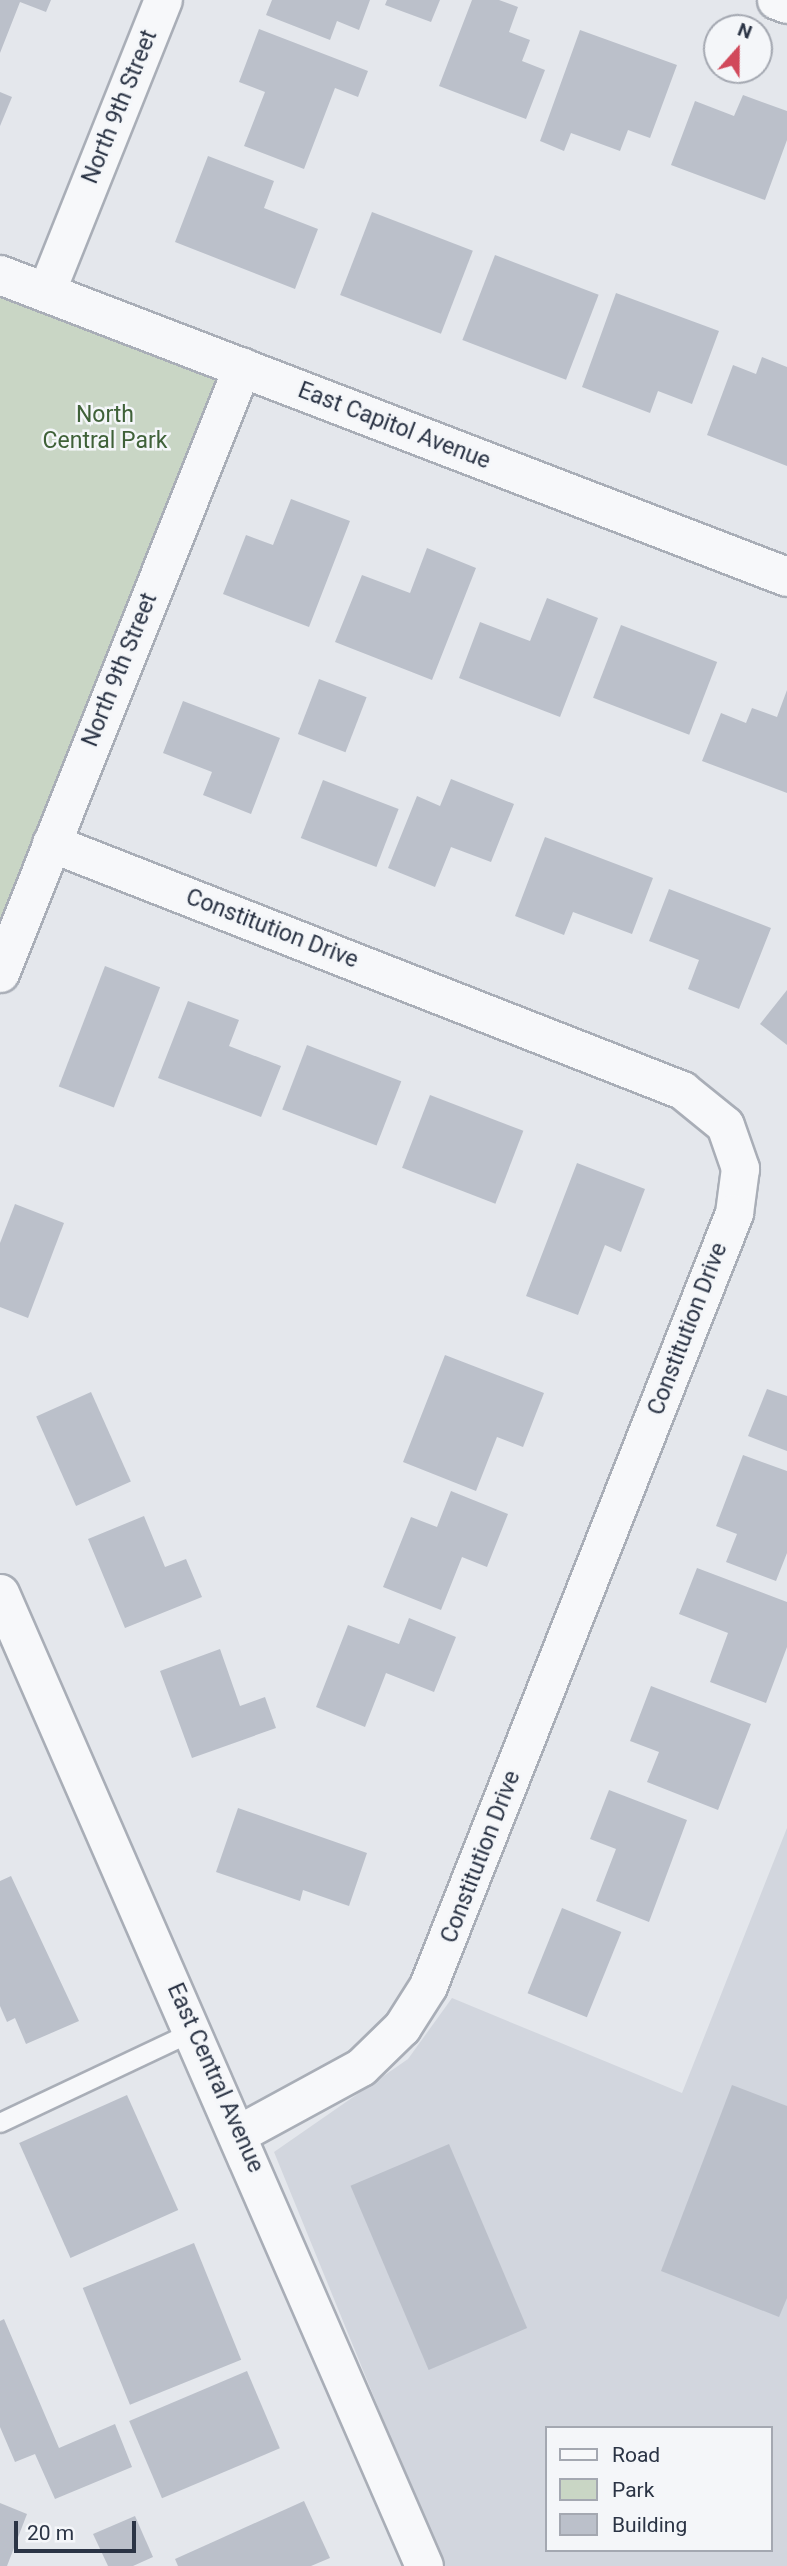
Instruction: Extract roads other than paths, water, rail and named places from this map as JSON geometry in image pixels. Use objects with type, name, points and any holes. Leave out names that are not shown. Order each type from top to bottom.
[{"type":"street","name":"North 9th Street","points":[[46,292],[163,0]]},
{"type":"street","points":[[776,0],[787,4]]},
{"type":"street","name":"East Capitol Avenue","points":[[0,275],[787,577]]},
{"type":"street","name":"North 9th Street","points":[[0,973],[242,368]]},
{"type":"street","name":"Constitution Drive","points":[[51,843],[682,1090],[725,1125],[740,1168],[734,1213],[428,1986],[402,2027],[361,2067],[240,2133]]},
{"type":"street","name":"East Central Avenue","points":[[0,1593],[240,2133],[425,2566]]},
{"type":"lane","points":[[0,2123],[195,2031]]},
{"type":"park label","name":"North Central Park","points":[[105,428]]}]
